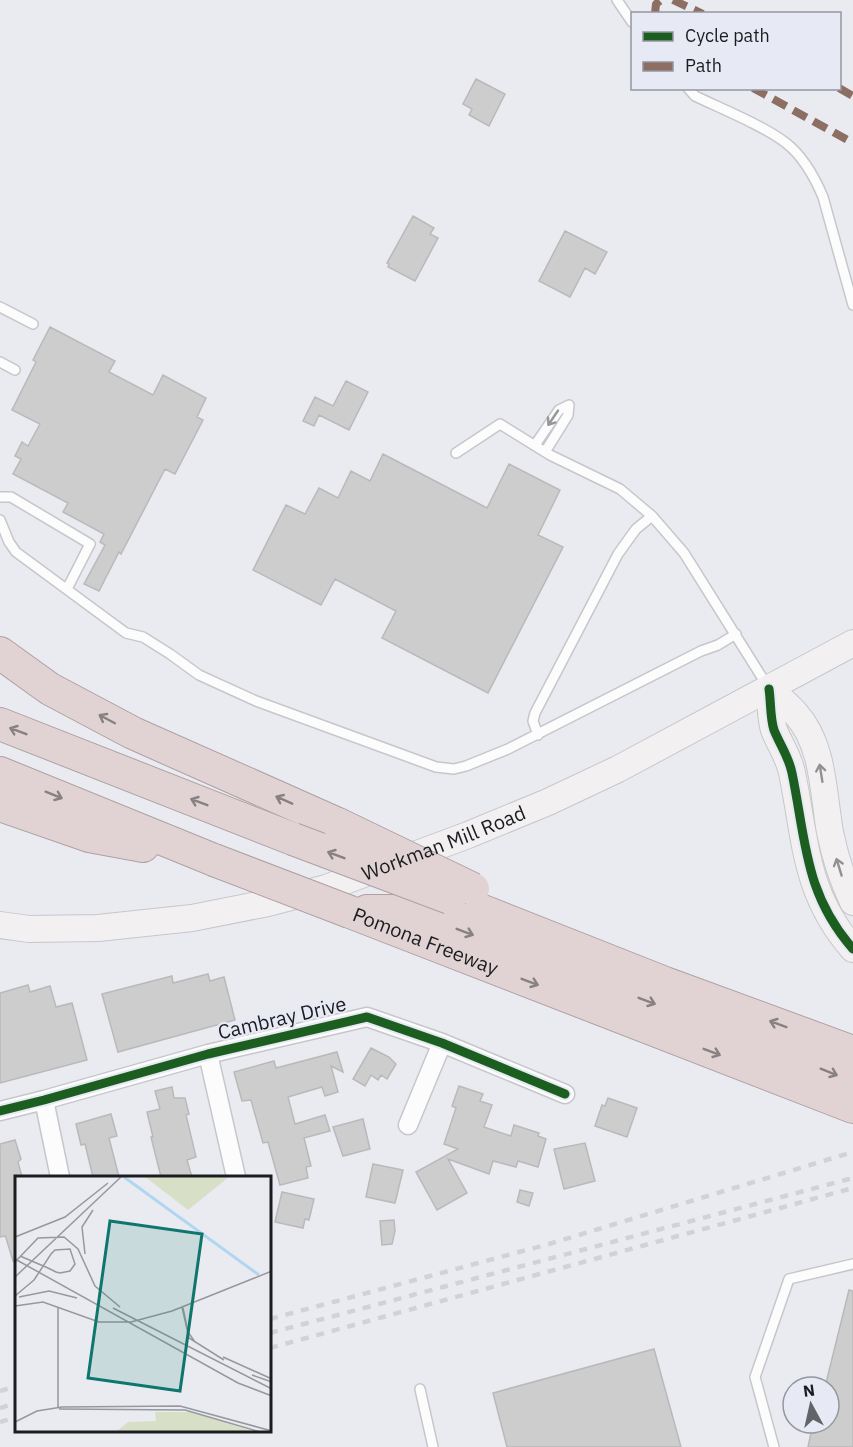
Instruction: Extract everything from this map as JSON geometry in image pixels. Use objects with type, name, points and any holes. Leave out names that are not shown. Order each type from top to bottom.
[{"type":"highway","points":[[0,653],[50,689],[134,733],[338,824],[461,893],[665,983],[853,1052]]},
{"type":"highway","points":[[0,724],[293,839],[461,893]]},
{"type":"highway","name":"Pomona Freeway","points":[[0,773],[214,860],[853,1107]]},
{"type":"highway","points":[[0,806],[89,836],[214,860]]},
{"type":"highway","points":[[364,917],[411,911],[853,1082]]},
{"type":"main road","name":"Workman Mill Road","points":[[0,926],[98,928],[180,919],[268,903],[326,888],[468,835],[548,802],[618,769],[853,643]]},
{"type":"main road","points":[[769,689],[797,715],[812,741],[820,765],[835,855],[843,881],[853,902]]},
{"type":"main road","points":[[769,689],[774,729],[786,752],[792,771],[806,857],[816,889],[829,915],[853,949]]},
{"type":"street","name":"Cambray Drive","points":[[0,1111],[208,1054],[367,1017],[442,1043],[565,1094]]},
{"type":"street","points":[[408,1125],[442,1043]]},
{"type":"street","points":[[208,1054],[236,1176]]},
{"type":"street","points":[[44,1100],[60,1176]]},
{"type":"lane","points":[[617,0],[631,19]]},
{"type":"lane","points":[[690,90],[695,96],[786,143],[805,163],[823,197],[853,305]]},
{"type":"lane","points":[[0,307],[33,324]]},
{"type":"lane","points":[[0,362],[15,370]]},
{"type":"lane","points":[[535,445],[559,410],[568,405],[568,415],[545,452]]},
{"type":"lane","points":[[456,453],[500,424],[545,452],[620,489],[652,516],[684,553],[769,689]]},
{"type":"lane","points":[[0,497],[11,497],[90,544],[67,589]]},
{"type":"lane","points":[[538,735],[533,721],[535,713],[618,554],[631,535],[652,516]]},
{"type":"lane","points":[[0,520],[16,552],[126,633],[143,637],[199,675],[287,713],[436,767],[454,769],[466,766],[538,735],[736,634]]},
{"type":"lane","points":[[774,1447],[755,1377],[789,1279],[853,1264]]},
{"type":"lane","points":[[420,1389],[433,1447]]},
{"type":"building","points":[[476,79],[505,94],[489,126],[469,115],[472,109],[463,104]]},
{"type":"building","points":[[413,216],[434,228],[430,234],[438,238],[415,281],[388,267],[387,263]]},
{"type":"building","points":[[565,231],[607,252],[595,274],[585,268],[570,297],[539,281]]},
{"type":"building","points":[[50,327],[115,361],[109,372],[153,395],[163,375],[206,398],[197,417],[203,420],[175,474],[165,469],[99,591],[84,584],[105,545],[100,542],[104,534],[63,512],[68,503],[13,474],[21,459],[15,456],[22,442],[28,446],[40,424],[12,410],[36,362],[33,360]]},
{"type":"building","points":[[346,381],[368,392],[349,430],[319,415],[314,426],[303,421],[315,397],[333,406]]},
{"type":"building","points":[[383,454],[487,508],[509,464],[560,490],[538,535],[563,547],[488,693],[382,638],[396,611],[335,579],[321,605],[253,570],[286,505],[305,514],[319,488],[338,498],[351,471],[370,481]]},
{"type":"building","points":[[208,974],[210,981],[224,977],[235,1020],[118,1052],[102,994],[172,976],[173,983]]},
{"type":"building","points":[[28,985],[30,992],[50,986],[56,1007],[72,1003],[87,1060],[0,1083],[0,993]]},
{"type":"building","points":[[371,1048],[389,1057],[396,1064],[387,1079],[381,1075],[378,1080],[371,1075],[365,1086],[353,1079]]},
{"type":"building","points":[[337,1052],[343,1072],[331,1066],[338,1092],[325,1096],[322,1087],[288,1097],[295,1124],[325,1115],[330,1131],[304,1138],[311,1166],[306,1167],[308,1178],[280,1185],[268,1142],[263,1143],[251,1100],[242,1101],[234,1072],[274,1061],[276,1068]]},
{"type":"building","points":[[459,1086],[483,1094],[480,1101],[492,1105],[484,1127],[511,1136],[514,1125],[539,1133],[538,1136],[546,1139],[538,1167],[518,1161],[516,1167],[493,1161],[489,1174],[448,1159],[467,1193],[437,1210],[416,1172],[458,1149],[444,1144],[456,1108],[452,1106]]},
{"type":"building","points":[[172,1087],[174,1098],[185,1098],[189,1114],[186,1115],[196,1157],[187,1160],[192,1176],[161,1176],[147,1112],[160,1109],[155,1091]]},
{"type":"building","points":[[608,1098],[637,1108],[627,1137],[595,1126],[602,1105],[605,1106]]},
{"type":"building","points":[[111,1114],[117,1136],[109,1138],[119,1176],[93,1176],[85,1144],[81,1145],[76,1124]]},
{"type":"building","points":[[363,1119],[370,1149],[343,1156],[333,1127]]},
{"type":"building","points":[[15,1140],[21,1159],[18,1162],[22,1176],[15,1176],[15,1261],[13,1261],[5,1236],[0,1237],[0,1144]]},
{"type":"building","points":[[585,1143],[595,1181],[564,1189],[554,1149]]},
{"type":"building","points":[[373,1164],[403,1170],[395,1203],[366,1197]]},
{"type":"building","points":[[520,1190],[533,1193],[529,1206],[517,1202]]},
{"type":"building","points":[[282,1192],[314,1199],[309,1220],[305,1219],[303,1228],[275,1222]]},
{"type":"building","points":[[394,1220],[395,1231],[392,1244],[382,1245],[380,1221]]},
{"type":"building","points":[[849,1290],[853,1291],[853,1447],[808,1447],[810,1435],[841,1435],[841,1375],[828,1375]]},
{"type":"building","points":[[654,1349],[681,1447],[507,1447],[493,1393]]},
{"type":"railway","points":[[272,1318],[549,1244],[853,1152]]},
{"type":"railway","points":[[272,1332],[853,1178]]},
{"type":"railway","points":[[272,1347],[853,1188]]},
{"type":"railway","points":[[0,1391],[15,1386]]},
{"type":"railway","points":[[0,1408],[15,1403]]},
{"type":"railway","points":[[0,1422],[15,1417]]},
{"type":"marked path","points":[[655,12],[656,4],[661,0]]},
{"type":"marked path","points":[[673,0],[699,12]]},
{"type":"marked path","points":[[841,89],[853,96]]},
{"type":"marked path","points":[[757,90],[853,143]]},
{"type":"cycle path","points":[[769,689],[774,730],[791,767],[809,865],[825,907],[853,949]]},
{"type":"cycle path","points":[[0,1111],[208,1054],[367,1017],[442,1043],[565,1094]]}]
